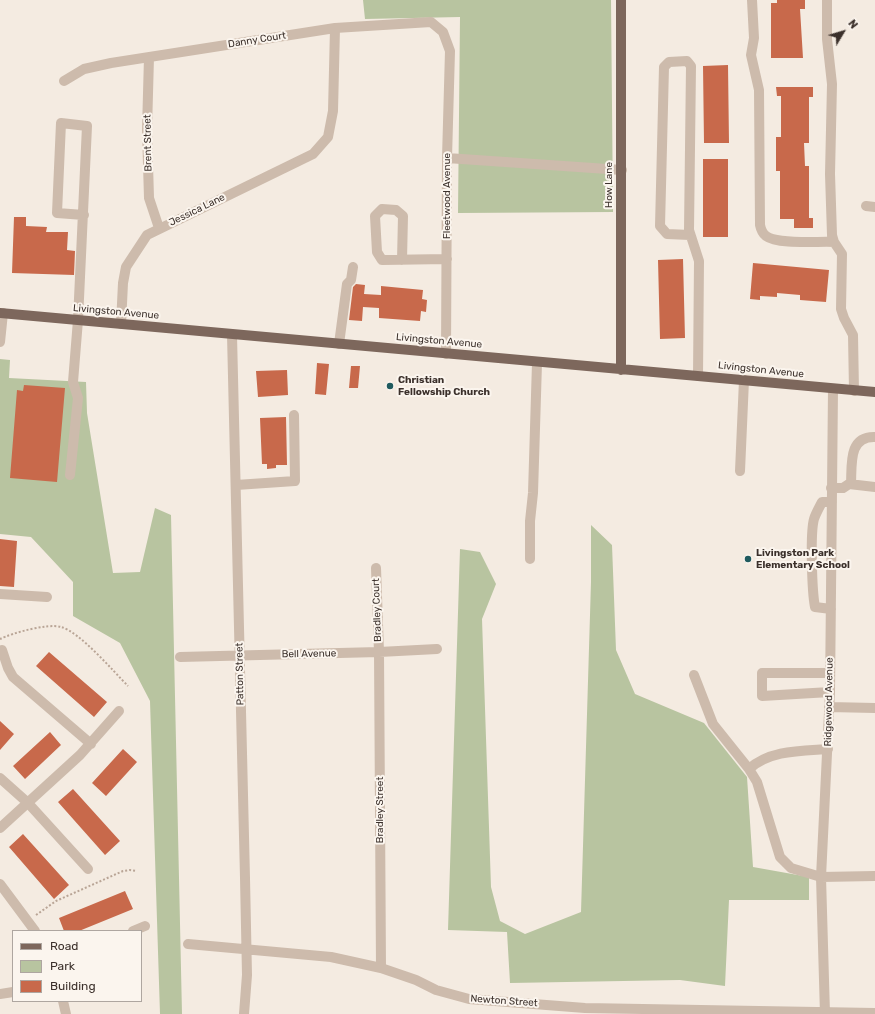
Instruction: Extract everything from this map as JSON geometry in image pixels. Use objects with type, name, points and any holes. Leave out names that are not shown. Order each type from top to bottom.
[{"type":"main road","name":"How Lane","points":[[621,370],[622,0]]},
{"type":"main road","name":"Livingston Avenue","points":[[2,313],[537,363],[875,392]]},
{"type":"street","points":[[752,0],[754,38],[751,55],[759,90],[760,225],[762,231],[766,236],[776,240],[834,242]]},
{"type":"street","points":[[827,0],[826,39],[832,80],[830,174],[832,234],[834,242],[842,254],[841,308],[844,318],[854,335],[854,391]]},
{"type":"street","name":"Danny Court","points":[[64,80],[84,69],[149,57],[335,28],[431,22],[443,32],[446,40]]},
{"type":"street","name":"Jessica Lane","points":[[121,324],[123,283],[126,267],[147,235],[313,154],[328,137],[334,111],[335,28]]},
{"type":"street","name":"Fleetwood Avenue","points":[[446,40],[450,51],[447,158],[446,354]]},
{"type":"street","name":"Brent Street","points":[[149,57],[146,130],[149,198],[159,228]]},
{"type":"street","points":[[690,235],[667,234],[660,226],[664,67],[669,62],[687,61],[691,66],[689,230],[700,261],[698,376]]},
{"type":"street","points":[[70,475],[78,398],[73,382],[84,215],[87,126],[61,123],[57,213],[84,215]]},
{"type":"street","points":[[447,158],[622,170]]},
{"type":"street","points":[[402,260],[402,216],[396,210],[382,209],[375,216],[377,252],[382,260],[402,260],[447,259]]},
{"type":"street","points":[[339,344],[347,284],[351,280],[353,267]]},
{"type":"street","points":[[0,342],[2,313]]},
{"type":"street","name":"Patton Street","points":[[232,335],[246,948],[244,1014]]},
{"type":"street","points":[[530,559],[530,521],[533,493],[537,363]]},
{"type":"street","points":[[740,471],[744,380]]},
{"type":"street","name":"Ridgewood Avenue","points":[[824,1013],[821,876],[830,692],[832,389]]},
{"type":"street","points":[[236,484],[295,481],[294,414]]},
{"type":"street","points":[[850,484],[854,447],[859,441],[872,437]]},
{"type":"street","points":[[831,483],[843,488],[850,484],[875,487]]},
{"type":"street","points":[[831,610],[815,607],[812,595],[812,556],[814,520],[822,502],[832,502]]},
{"type":"street","name":"Bradley Court","points":[[376,568],[379,652]]},
{"type":"street","points":[[0,594],[47,597]]},
{"type":"street","name":"Bell Avenue","points":[[180,657],[379,652],[437,648]]},
{"type":"street","points":[[2,650],[8,668],[13,677],[91,744]]},
{"type":"street","name":"Bradley Street","points":[[379,652],[381,968]]},
{"type":"street","points":[[829,673],[762,673],[762,696],[830,692]]},
{"type":"street","points":[[694,675],[713,724],[750,769],[757,782],[780,856],[791,868],[821,876],[875,876]]},
{"type":"street","points":[[829,707],[875,708]]},
{"type":"street","points":[[0,828],[91,744],[119,711]]},
{"type":"street","points":[[750,769],[758,760],[770,755],[828,749]]},
{"type":"street","points":[[0,778],[28,803],[88,869]]},
{"type":"street","points":[[0,884],[34,930]]},
{"type":"street","points":[[135,930],[145,926]]},
{"type":"street","name":"Newton Street","points":[[188,944],[331,956],[381,968],[416,980],[436,990],[469,999],[584,1011],[875,1013]]},
{"type":"street","points":[[0,994],[12,992]]},
{"type":"street","points":[[63,1002],[66,1014]]},
{"type":"path","points":[[0,639],[45,627],[61,627],[85,643],[128,686]]},
{"type":"path","points":[[28,921],[56,901],[124,871],[136,871]]},
{"type":"green space","points":[[363,0],[611,0],[613,212],[458,213],[460,17],[365,19]]},
{"type":"green space","points":[[0,359],[10,360],[9,378],[86,382],[87,413],[113,573],[140,572],[155,508],[171,515],[182,1014],[160,1014],[150,701],[120,643],[73,616],[73,582],[31,537],[0,534]]},
{"type":"green space","points":[[591,525],[612,545],[616,650],[635,694],[704,723],[747,777],[753,867],[809,877],[809,900],[729,900],[725,986],[680,980],[510,983],[507,932],[448,930],[460,549],[480,552],[496,584],[482,619],[491,887],[500,921],[525,934],[581,912],[591,582]]},
{"type":"building","points":[[777,0],[805,0],[805,9],[800,9],[803,58],[771,58],[771,3],[777,3]]},
{"type":"building","points":[[728,65],[729,143],[704,143],[703,66]]},
{"type":"building","points":[[776,87],[813,87],[813,97],[809,97],[809,143],[804,143],[805,166],[809,166],[809,218],[813,218],[813,228],[794,228],[794,219],[780,219],[780,171],[776,171],[776,137],[781,137],[781,96],[777,96]]},
{"type":"building","points":[[703,159],[728,159],[728,237],[703,237]]},
{"type":"building","points":[[14,217],[26,217],[26,226],[47,227],[46,232],[68,232],[67,250],[75,251],[74,275],[12,273]]},
{"type":"building","points":[[683,259],[685,338],[660,339],[658,260]]},
{"type":"building","points":[[753,263],[829,270],[826,302],[800,300],[800,295],[777,293],[777,297],[760,296],[760,300],[750,299]]},
{"type":"building","points":[[356,284],[365,285],[364,294],[381,295],[381,286],[423,290],[422,299],[427,300],[426,312],[421,311],[420,321],[379,318],[379,308],[363,307],[362,321],[349,320],[353,287]]},
{"type":"building","points":[[317,363],[329,364],[326,395],[315,394]]},
{"type":"building","points":[[351,366],[360,366],[358,388],[349,388]]},
{"type":"building","points":[[287,370],[288,395],[258,397],[256,371]]},
{"type":"building","points":[[24,385],[65,388],[57,482],[10,478],[17,390],[23,391]]},
{"type":"building","points":[[286,417],[287,465],[276,465],[276,468],[267,469],[267,464],[262,464],[260,418]]},
{"type":"building","points":[[0,539],[17,541],[14,587],[0,586]]},
{"type":"building","points":[[49,652],[107,702],[94,717],[36,666]]},
{"type":"building","points":[[0,721],[14,734],[0,750]]},
{"type":"building","points":[[50,732],[61,745],[25,779],[13,766]]},
{"type":"building","points":[[123,749],[137,762],[106,796],[92,783]]},
{"type":"building","points":[[73,789],[120,841],[105,855],[58,802]]},
{"type":"building","points":[[23,834],[69,885],[54,899],[9,847]]},
{"type":"building","points":[[125,891],[133,909],[81,930],[64,930],[59,918]]},
{"type":"place","name":"Christian Fellowship Church","points":[[390,386]]},
{"type":"place","name":"Livingston Park Elementary School","points":[[748,559]]}]
